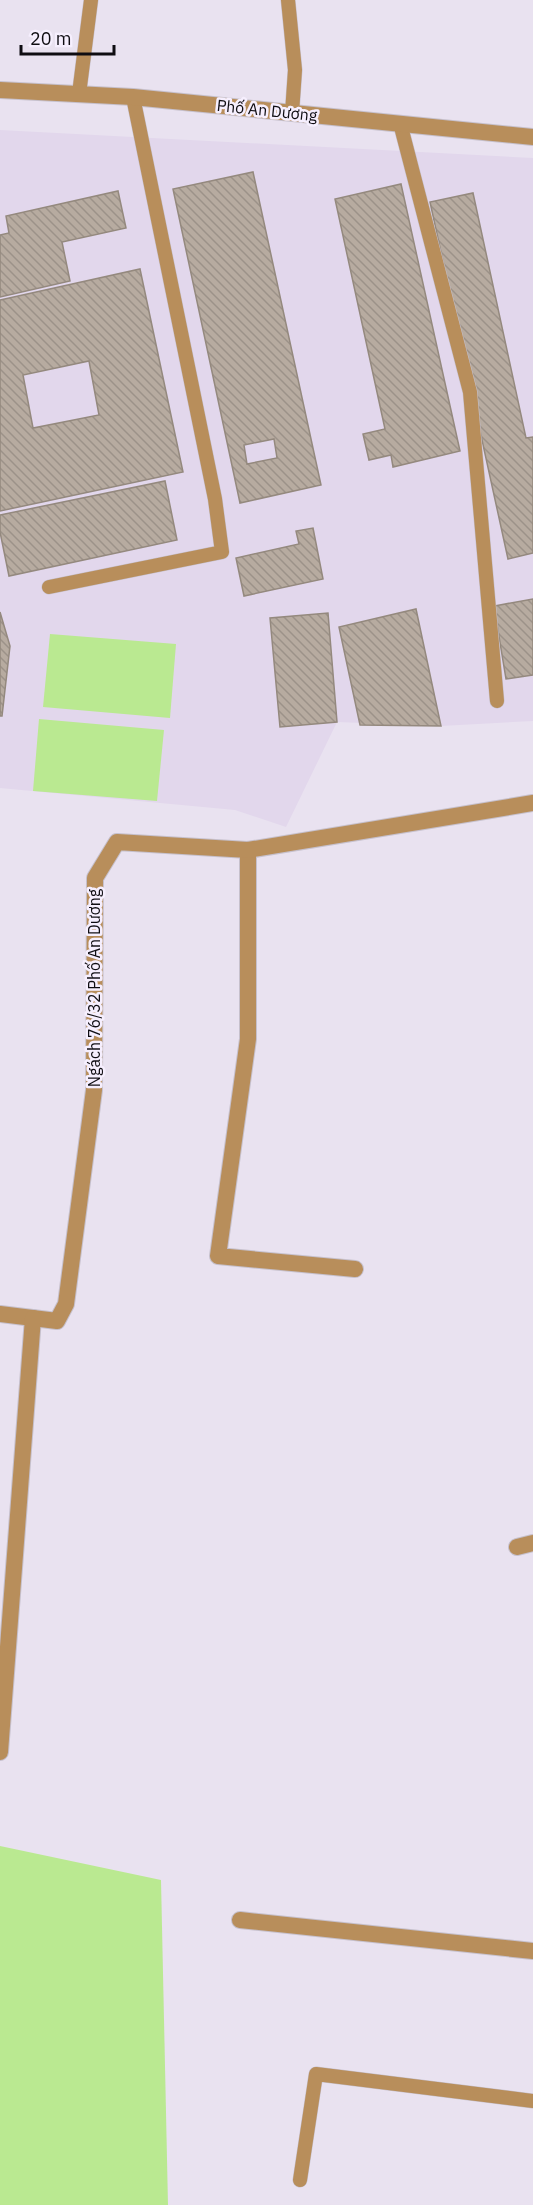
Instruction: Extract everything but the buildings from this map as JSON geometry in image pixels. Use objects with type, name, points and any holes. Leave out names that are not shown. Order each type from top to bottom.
[{"type":"street","name":"Phố An Dương","points":[[0,90],[133,97],[533,137]]},
{"type":"street","name":"Ngách 76/32 Phố An Dương","points":[[0,1314],[57,1321],[66,1304],[94,1090],[95,878],[117,842],[248,849],[533,803]]},
{"type":"street","points":[[248,849],[248,1039],[218,1256],[355,1269]]},
{"type":"street","points":[[0,1752],[33,1318]]},
{"type":"street","points":[[240,1920],[533,1951]]},
{"type":"lane","points":[[79,94],[91,0]]},
{"type":"lane","points":[[288,0],[294,70],[292,113]]},
{"type":"lane","points":[[49,587],[222,552],[215,499],[133,97]]},
{"type":"lane","points":[[400,123],[470,392],[497,701]]},
{"type":"lane","points":[[300,2180],[316,2074],[533,2102]]},
{"type":"shaded area","points":[[0,130],[533,158],[533,721],[441,726],[337,722],[286,827],[235,810],[0,788]]},
{"type":"green space","points":[[50,634],[176,644],[170,718],[43,707]]},
{"type":"green space","points":[[39,719],[164,730],[157,801],[33,791]]},
{"type":"green space","points":[[0,1846],[161,1880],[168,2205],[0,2205]]}]
